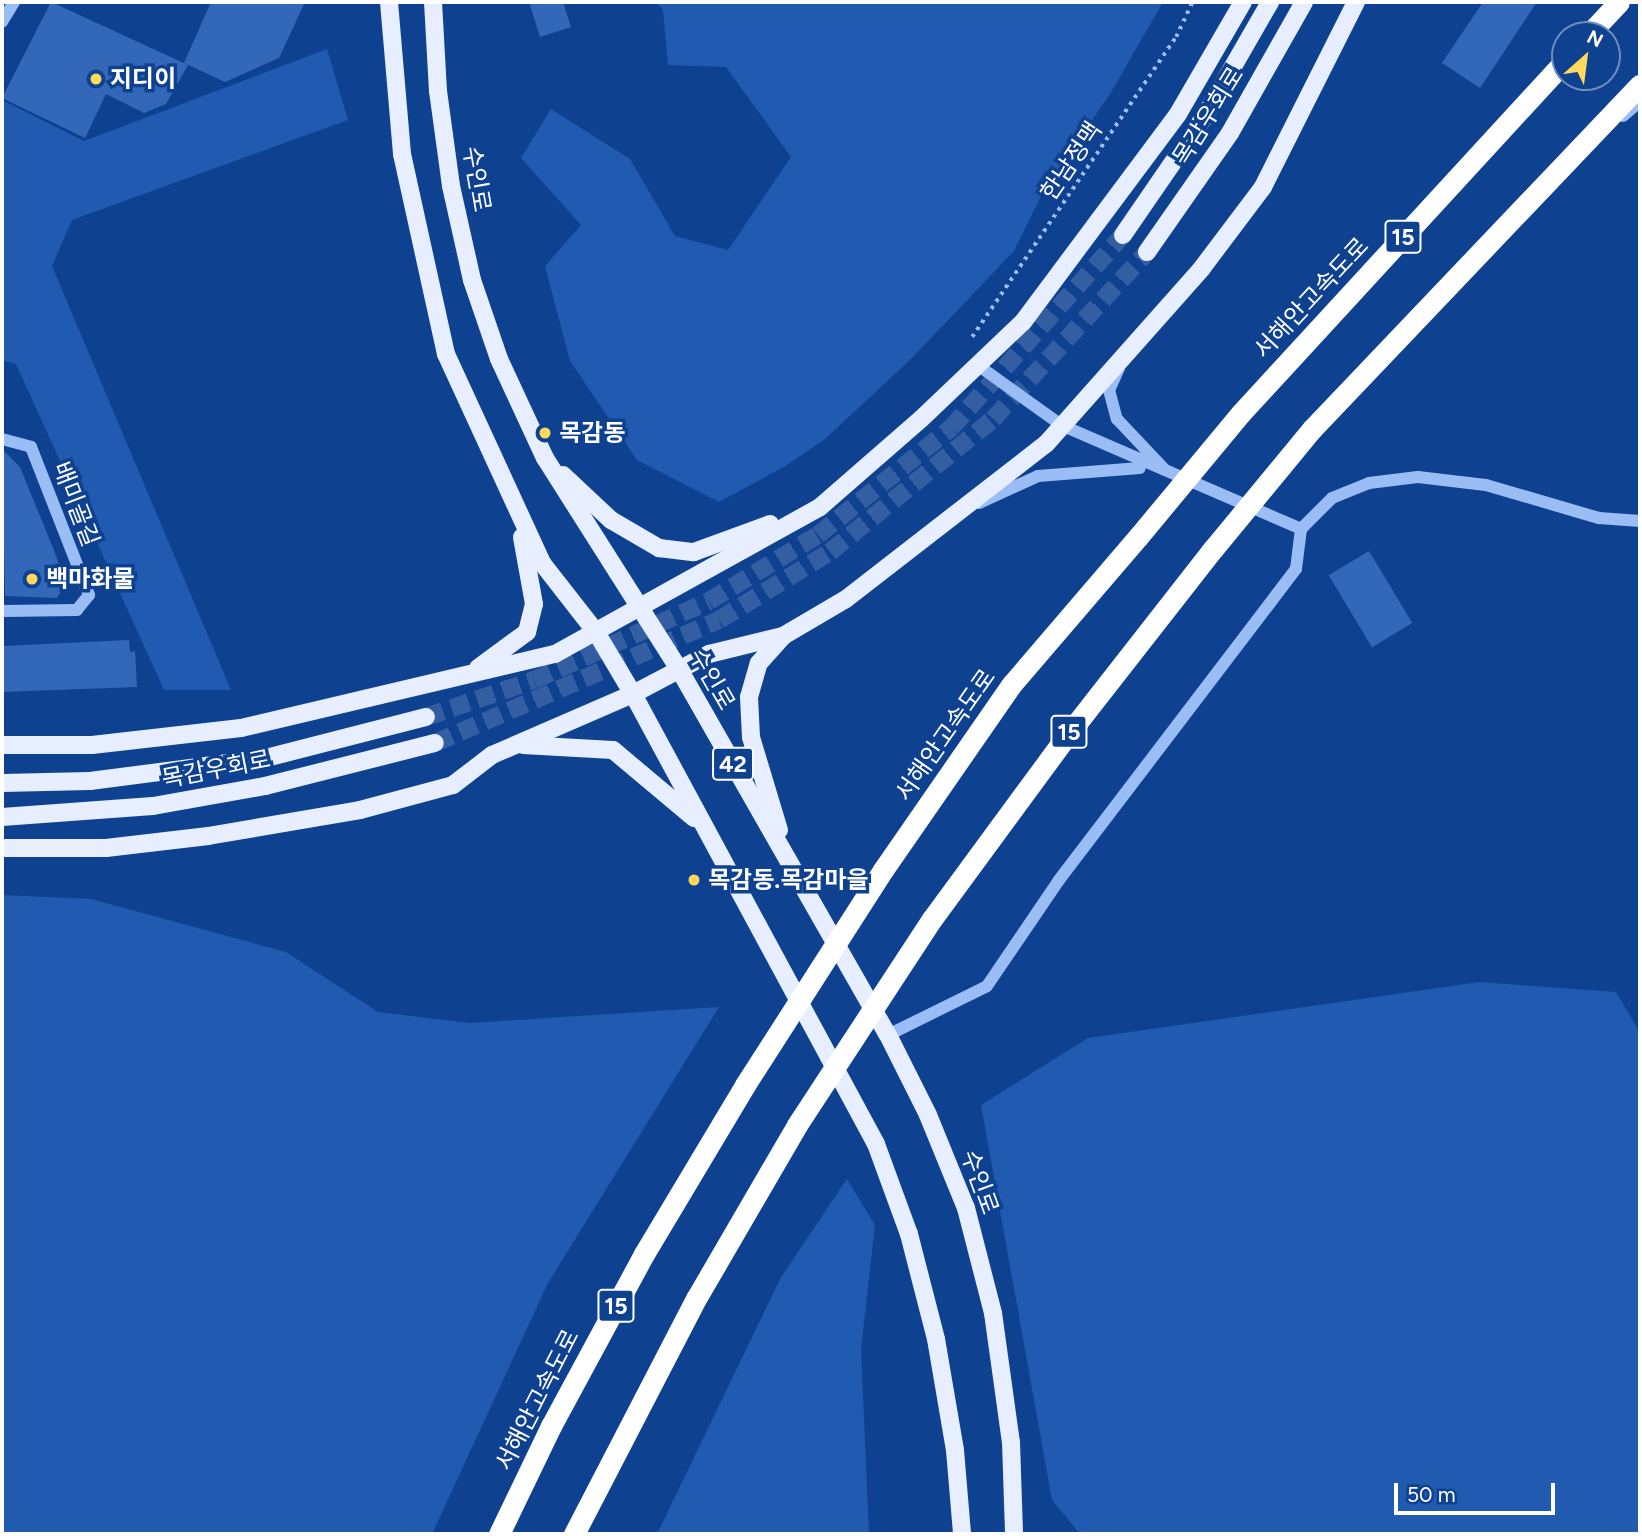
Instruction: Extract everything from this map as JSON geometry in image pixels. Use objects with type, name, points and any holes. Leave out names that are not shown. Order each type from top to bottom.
[{"type":"highway","points":[[1601,21],[1619,2]]},
{"type":"highway","name":"서해안고속도로","points":[[499,1534],[551,1426],[644,1254],[745,1085],[883,870],[1012,684],[1241,413],[1551,76]]},
{"type":"highway","name":"15","points":[[574,1534],[697,1297],[797,1125],[932,919],[1062,742],[1213,549],[1312,429],[1640,85]]},
{"type":"main road","name":"42","points":[[388,2],[402,154],[442,341],[517,513],[542,563],[596,632],[633,694],[876,1144],[909,1234],[936,1339],[955,1450],[962,1534]]},
{"type":"main road","name":"수인로","points":[[433,2],[449,172],[472,280],[499,359],[545,458],[679,669],[887,1035],[928,1115],[966,1208],[993,1314],[1011,1442],[1014,1534]]},
{"type":"main road","points":[[2,745],[92,745],[241,728],[473,671],[555,654],[820,507],[979,366],[1023,322],[1117,201],[1178,114],[1243,2]]},
{"type":"main road","name":"목감우회로","points":[[1123,235],[1204,117],[1270,2]]},
{"type":"main road","name":"목감우회로","points":[[1147,252],[1230,133],[1304,2]]},
{"type":"main road","points":[[2,848],[106,848],[208,836],[360,810],[453,785],[492,755],[633,694],[709,654],[783,636],[846,599],[1046,444],[1202,268],[1263,187],[1307,108],[1356,2]]},
{"type":"main road","points":[[545,458],[611,520],[659,548],[694,552],[820,507]]},
{"type":"main road","points":[[473,671],[527,632],[534,604],[517,513]]},
{"type":"main road","points":[[783,636],[759,663],[749,697],[751,737],[789,863]]},
{"type":"main road","name":"목감우회로","points":[[2,783],[90,781],[265,758],[426,717]]},
{"type":"main road","name":"목감우회로","points":[[2,817],[153,806],[265,786],[435,743]]},
{"type":"main road","points":[[516,745],[613,751],[706,829]]},
{"type":"street","points":[[2,22],[14,2]]},
{"type":"street","points":[[1562,169],[1640,101]]},
{"type":"street","points":[[1128,350],[1109,390],[1117,419],[1170,475]]},
{"type":"street","points":[[979,366],[1061,425],[1170,475],[1301,529]]},
{"type":"street","name":"배미골길","points":[[2,439],[31,447],[89,595],[77,610],[2,611]]},
{"type":"street","points":[[960,511],[1038,476],[1129,466],[1170,475]]},
{"type":"street","points":[[887,1035],[987,986],[1059,880],[1296,569],[1301,529],[1332,498],[1369,483],[1418,477],[1486,485],[1599,518],[1640,521]]},
{"type":"path","name":"한남정맥","points":[[972,337],[1177,37],[1192,2]]},
{"type":"shaded area","points":[[656,2],[1163,2],[1110,94],[1044,190],[1014,251],[910,360],[825,439],[784,467],[719,502],[637,460],[570,361],[545,266],[581,225],[521,158],[551,109],[630,159],[675,236],[728,250],[791,157],[726,67],[668,65],[663,10]]},
{"type":"shaded area","points":[[327,49],[348,120],[72,220],[52,266],[231,690],[164,690],[16,364],[2,360],[2,100],[84,141]]},
{"type":"shaded area","points":[[2,895],[91,899],[286,952],[378,1012],[469,1023],[719,1007],[548,1283],[432,1534],[2,1534]]},
{"type":"shaded area","points":[[1479,982],[1616,992],[1640,1033],[1640,1534],[1080,1534],[1052,1500],[981,1105],[1088,1038]]},
{"type":"shaded area","points":[[847,1179],[875,1225],[861,1349],[869,1534],[657,1534],[780,1279]]},
{"type":"building","name":"지디이","points":[[51,2],[188,65],[166,104],[144,113],[106,94],[85,138],[2,98]]},
{"type":"building","points":[[211,2],[305,2],[279,58],[225,82],[184,63]]},
{"type":"building","points":[[529,2],[563,2],[571,27],[540,37]]},
{"type":"building","points":[[1483,2],[1537,2],[1480,88],[1442,63]]},
{"type":"building","points":[[2,449],[20,467],[66,583],[57,598],[5,596]]},
{"type":"building","points":[[1369,551],[1412,623],[1372,647],[1329,575]]},
{"type":"building","points":[[129,640],[130,652],[135,651],[137,687],[2,692],[3,646]]},
{"type":"tunnel","points":[[426,717],[534,680],[709,601],[818,535],[951,428],[1123,235]]},
{"type":"tunnel","points":[[435,743],[719,620],[830,552],[993,419],[1147,252]]},
{"type":"place","name":"지디이","points":[[96,79]]},
{"type":"place","name":"목감동","points":[[545,433]]},
{"type":"place","name":"백마화물","points":[[32,579]]},
{"type":"place","name":"목감동.목감마을","points":[[694,880]]}]
